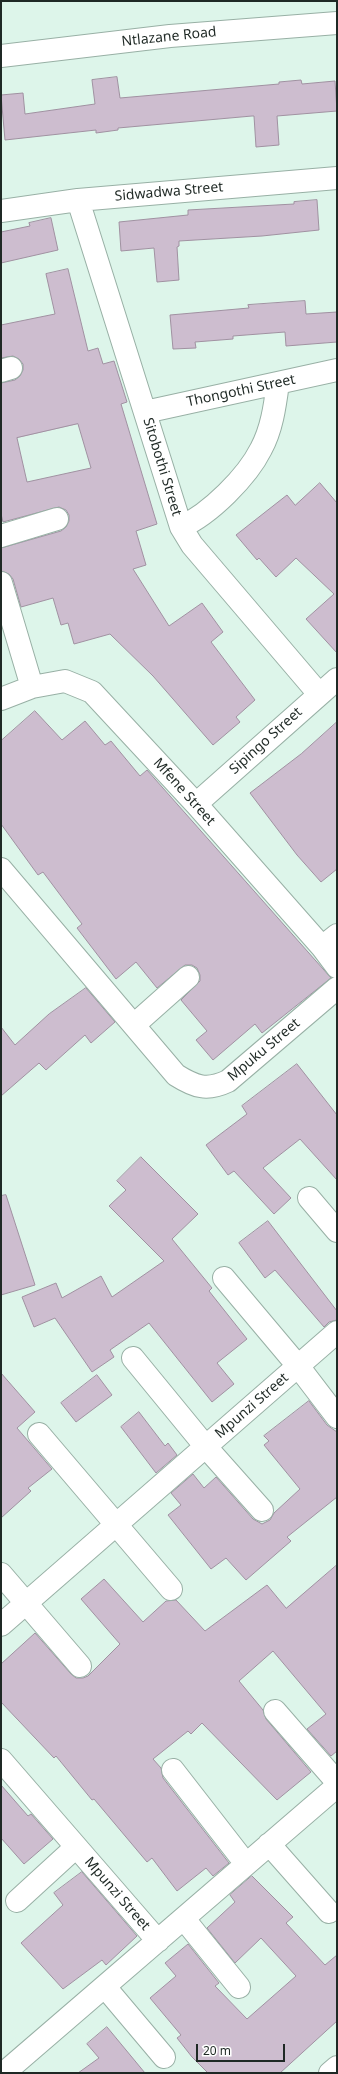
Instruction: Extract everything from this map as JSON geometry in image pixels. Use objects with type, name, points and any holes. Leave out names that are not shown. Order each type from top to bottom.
[{"type":"street","name":"Ntlazane Road","points":[[1,56],[170,36],[337,23]]},
{"type":"street","name":"Sidwadwa Street","points":[[1,211],[78,200],[337,178]]},
{"type":"street","name":"Sitobothi Street","points":[[78,200],[181,527],[192,545],[319,694]]},
{"type":"street","name":"Thongothi Street","points":[[145,412],[337,370]]},
{"type":"street","points":[[181,527],[194,521],[210,508],[240,478],[261,449],[275,407],[278,383]]},
{"type":"street","points":[[1,536],[57,519]]},
{"type":"street","points":[[1,583],[32,687]]},
{"type":"street","name":"Sipingo Street","points":[[196,804],[337,679]]},
{"type":"street","name":"Mfene Street","points":[[1,698],[32,687],[65,681],[92,692],[196,804],[330,941],[337,967]]},
{"type":"street","name":"Mpuku Street","points":[[1,869],[176,1075],[187,1082],[202,1087],[216,1087],[228,1081],[337,988]]},
{"type":"street","points":[[134,1026],[188,977]]},
{"type":"street","points":[[309,1198],[337,1231]]},
{"type":"street","name":"Mpunzi Street","points":[[224,1278],[298,1366],[337,1417]]},
{"type":"street","name":"Mpunzi Street","points":[[1,1625],[337,1332]]},
{"type":"street","name":"Mpunzi Street","points":[[133,1358],[206,1447],[262,1510]]},
{"type":"street","points":[[39,1434],[171,1589]]},
{"type":"street","points":[[1,1574],[80,1666]]},
{"type":"street","points":[[276,1711],[337,1782]]},
{"type":"street","name":"Mpunzi Street","points":[[1,1760],[158,1941]]},
{"type":"street","points":[[173,1770],[246,1864]]},
{"type":"street","points":[[4,2073],[337,1786]]},
{"type":"street","points":[[269,1844],[329,1912]]},
{"type":"street","name":"Mpunzi Street","points":[[17,1901],[76,1847]]},
{"type":"street","points":[[184,1918],[239,1987]]},
{"type":"street","points":[[105,1987],[164,2056]]},
{"type":"street","points":[[330,2073],[337,2067]]},
{"type":"building","points":[[117,77],[120,98],[279,84],[279,82],[301,80],[302,84],[335,81],[337,111],[277,116],[279,145],[256,147],[254,116],[118,128],[118,130],[96,133],[96,130],[5,140],[1,95],[23,93],[25,114],[95,104],[92,80]]},
{"type":"building","points":[[317,200],[319,230],[262,236],[179,241],[179,246],[177,247],[179,280],[157,282],[154,248],[121,251],[119,222],[188,215],[188,210],[294,204],[294,202]]},
{"type":"building","points":[[51,218],[58,250],[1,263],[1,232],[30,226],[29,223]]},
{"type":"building","points":[[68,269],[88,351],[98,348],[103,364],[114,361],[127,402],[121,404],[157,524],[136,531],[146,565],[133,569],[169,626],[202,603],[223,632],[211,642],[255,700],[236,717],[240,722],[213,745],[153,676],[110,634],[74,644],[68,623],[61,625],[53,598],[21,607],[13,579],[9,574],[1,571],[1,548],[61,531],[66,527],[69,521],[69,515],[66,510],[59,507],[3,522],[1,514],[1,383],[15,380],[20,376],[23,370],[23,364],[19,359],[13,356],[1,358],[1,325],[55,314],[46,274]],"holes":[[[78,424],[91,468],[27,482],[17,438]]]},
{"type":"building","points":[[305,301],[306,314],[337,312],[337,342],[286,346],[285,332],[233,336],[233,339],[195,342],[196,348],[173,349],[170,315],[249,308],[248,305]]},
{"type":"building","points":[[320,483],[337,503],[337,653],[306,619],[334,594],[296,558],[276,577],[259,558],[257,560],[236,535],[287,495],[295,505]]},
{"type":"building","points":[[35,711],[62,740],[85,721],[105,745],[111,741],[140,776],[147,770],[331,978],[262,1033],[255,1024],[213,1060],[196,1040],[207,1031],[181,1000],[200,981],[200,975],[197,968],[192,965],[185,965],[157,988],[136,962],[116,979],[77,928],[82,924],[43,872],[38,875],[1,824],[1,741]]},
{"type":"building","points":[[337,722],[337,869],[321,882],[297,855],[250,793],[301,754]]},
{"type":"building","points":[[86,988],[115,1022],[91,1043],[85,1035],[46,1070],[39,1063],[1,1096],[1,1027],[15,1045],[49,1014]]},
{"type":"building","points":[[297,1064],[337,1115],[337,1180],[300,1139],[263,1168],[291,1198],[274,1214],[234,1171],[228,1175],[206,1145],[247,1114],[242,1106]]},
{"type":"building","points":[[141,1157],[198,1214],[172,1239],[212,1288],[209,1291],[247,1339],[217,1363],[234,1384],[212,1402],[149,1323],[110,1350],[114,1357],[92,1372],[55,1318],[34,1327],[22,1297],[56,1283],[62,1298],[101,1276],[112,1297],[164,1261],[109,1206],[126,1190],[117,1181]]},
{"type":"building","points":[[6,1195],[35,1285],[1,1295],[1,1196]]},
{"type":"building","points":[[268,1221],[337,1311],[337,1320],[329,1322],[324,1327],[275,1270],[265,1278],[239,1243]]},
{"type":"building","points":[[1,1373],[35,1412],[17,1428],[52,1469],[28,1488],[31,1491],[1,1518]]},
{"type":"building","points":[[97,1375],[112,1395],[76,1422],[61,1403]]},
{"type":"building","points":[[309,1401],[327,1425],[337,1432],[337,1497],[287,1537],[291,1541],[246,1580],[226,1558],[211,1569],[168,1515],[181,1505],[171,1493],[193,1474],[204,1488],[216,1477],[253,1519],[262,1524],[270,1520],[274,1513],[300,1489],[264,1445],[269,1441],[264,1436]]},
{"type":"building","points":[[139,1412],[165,1446],[168,1443],[177,1455],[156,1473],[121,1427]]},
{"type":"building","points":[[337,1565],[337,1751],[331,1756],[307,1729],[326,1714],[273,1651],[239,1681],[263,1710],[266,1719],[311,1772],[277,1800],[202,1723],[191,1734],[188,1731],[153,1759],[161,1768],[163,1778],[229,1863],[213,1876],[206,1868],[177,1891],[152,1858],[147,1862],[94,1799],[92,1800],[56,1756],[54,1758],[1,1702],[1,1664],[35,1633],[71,1674],[76,1678],[88,1676],[120,1644],[81,1599],[104,1579],[143,1622],[166,1601],[176,1600],[205,1631],[267,1585],[286,1608]]},
{"type":"building","points":[[1,1785],[28,1816],[31,1814],[53,1839],[24,1864],[1,1838]]},
{"type":"building","points":[[82,1872],[137,1936],[106,1965],[102,1960],[63,1989],[21,1943],[63,1905],[54,1893]]},
{"type":"building","points":[[252,1876],[293,1917],[286,1923],[325,1965],[337,1955],[337,2021],[280,2073],[208,2073],[192,2057],[177,2038],[181,2035],[150,1998],[176,1976],[165,1963],[188,1944],[219,1983],[215,1986],[247,2019],[296,1976],[261,1938],[235,1963],[207,1928],[235,1902],[230,1895]]},
{"type":"building","points":[[107,2027],[145,2073],[78,2073],[99,2058],[87,2044]]}]
